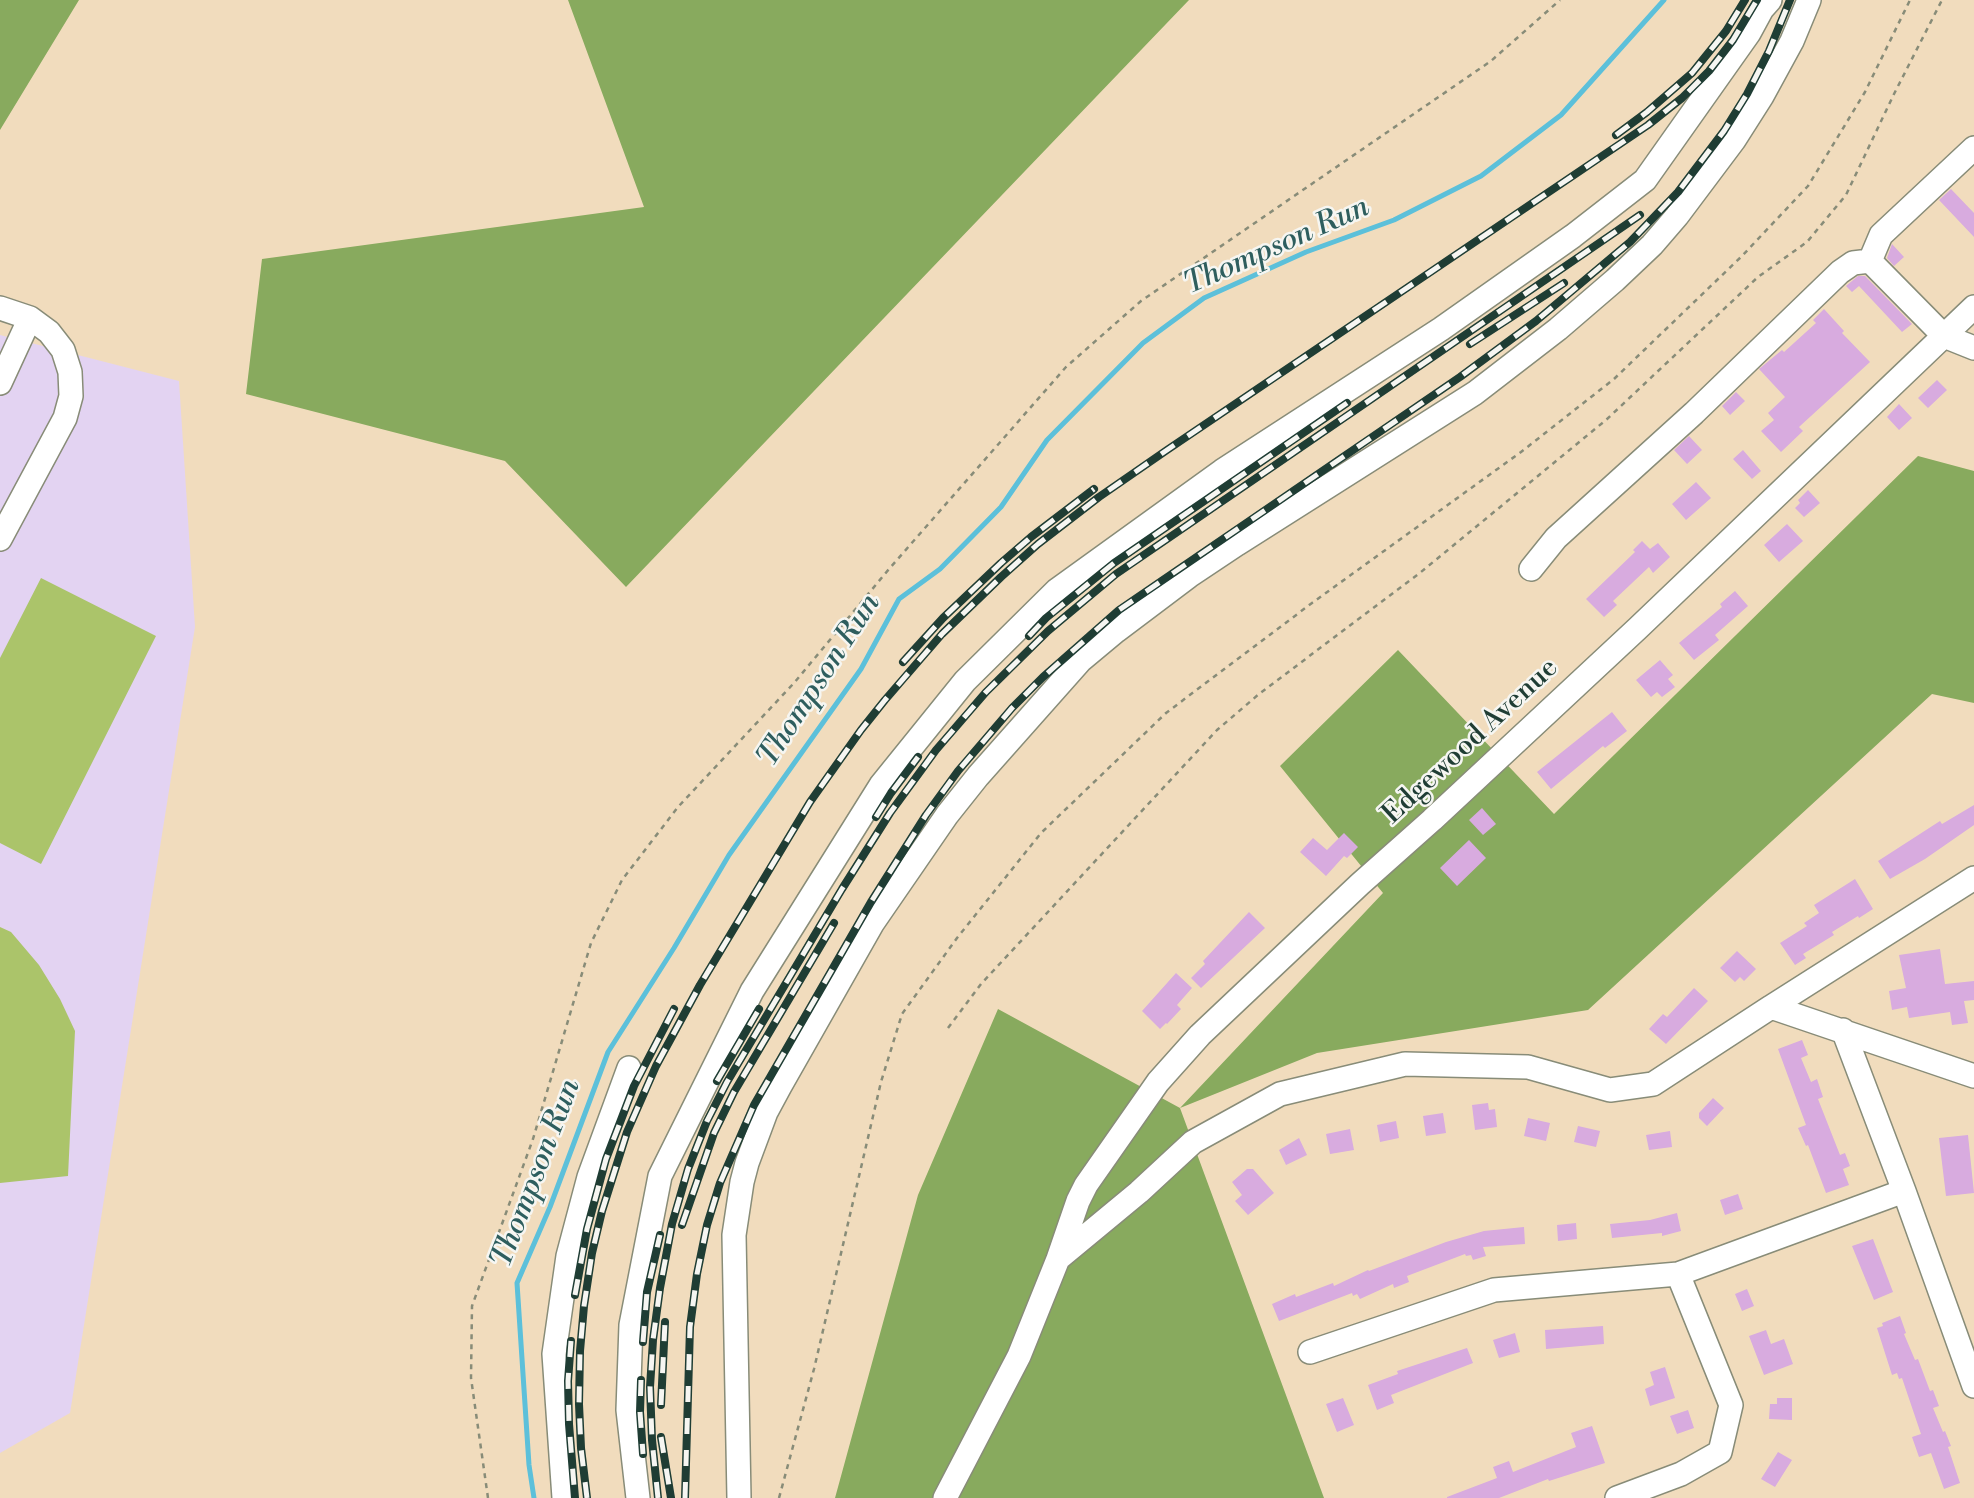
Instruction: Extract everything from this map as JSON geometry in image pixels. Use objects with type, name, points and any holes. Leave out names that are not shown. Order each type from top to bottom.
[{"type":"street","points":[[638,1498],[628,1410],[631,1325],[660,1175],[752,991],[881,785],[965,681],[1057,590],[1222,471],[1441,329],[1573,236],[1645,180],[1770,0]]},
{"type":"street","points":[[739,1498],[734,1235],[747,1163],[766,1112],[872,924],[939,825],[978,776],[1072,671],[1116,631],[1227,551],[1475,393],[1558,329],[1653,245],[1734,140],[1792,41],[1809,0]]},
{"type":"street","points":[[1870,261],[1881,235],[1974,148]]},
{"type":"street","points":[[1531,569],[1556,538],[1694,413],[1840,272],[1857,261],[1870,261],[1944,336],[1974,348]]},
{"type":"street","name":"Edgewood Avenue","points":[[945,1498],[1036,1317],[1086,1185],[1149,1093],[1200,1035],[1341,901],[1608,656],[1974,307]]},
{"type":"street","points":[[0,308],[30,318],[49,332],[63,350],[71,372],[71,396],[65,418],[0,539]]},
{"type":"street","points":[[0,383],[30,318]]},
{"type":"street","points":[[1058,1259],[1139,1192],[1193,1142],[1280,1094],[1405,1064],[1528,1067],[1610,1090],[1653,1084],[1974,878]]},
{"type":"street","points":[[1771,1007],[1974,1076]]},
{"type":"street","points":[[1843,1030],[1974,1386]]},
{"type":"street","points":[[564,1498],[554,1354],[568,1256],[589,1177],[629,1068]]},
{"type":"street","points":[[1310,1352],[1494,1290],[1678,1274],[1904,1191]]},
{"type":"street","points":[[1617,1498],[1681,1474],[1720,1452],[1731,1405],[1678,1274]]},
{"type":"path","points":[[488,1498],[471,1378],[472,1306],[533,1139],[591,943],[622,880],[678,807],[794,683],[889,569],[1066,367],[1141,301],[1491,61],[1560,0]]},
{"type":"path","points":[[779,1498],[814,1368],[881,1082],[902,1014],[957,938],[1041,833],[1166,713],[1312,603],[1521,452],[1615,379],[1742,256],[1808,186],[1865,92],[1910,0]]},
{"type":"path","points":[[948,1028],[981,984],[1217,730],[1259,694],[1421,572],[1596,428],[1758,277],[1807,243],[1846,195],[1942,0]]},
{"type":"shaded area","points":[[0,335],[179,381],[195,627],[70,1413],[0,1453]]},
{"type":"green space","points":[[0,0],[79,0],[0,130]]},
{"type":"green space","points":[[568,0],[1189,0],[626,587],[505,461],[246,394],[262,259],[644,207]]},
{"type":"green space","points":[[1918,456],[1974,471],[1974,703],[1932,694],[1588,1010],[1317,1053],[1180,1108],[1383,893],[1280,766],[1398,650],[1554,814]]},
{"type":"green space","points":[[41,578],[156,636],[41,864],[0,843],[0,658]]},
{"type":"green space","points":[[0,927],[11,932],[39,965],[60,999],[75,1031],[68,1176],[0,1183]]},
{"type":"green space","points":[[998,1009],[1180,1108],[1324,1498],[835,1498],[918,1195]]},
{"type":"building","points":[[1951,189],[1974,213],[1974,237],[1939,200]]},
{"type":"building","points":[[1892,244],[1904,257],[1894,266],[1887,258]]},
{"type":"building","points":[[1858,276],[1865,276],[1912,324],[1902,332],[1859,286],[1852,292],[1846,286]]},
{"type":"building","points":[[1824,309],[1844,331],[1842,333],[1870,362],[1799,427],[1803,431],[1781,452],[1761,431],[1774,420],[1768,413],[1785,397],[1759,369],[1782,350],[1784,352],[1816,323],[1813,320]]},
{"type":"building","points":[[1937,380],[1947,390],[1928,408],[1918,398]]},
{"type":"building","points":[[1736,392],[1745,401],[1730,415],[1722,406]]},
{"type":"building","points":[[1899,404],[1912,418],[1899,430],[1887,417]]},
{"type":"building","points":[[1689,436],[1702,450],[1687,464],[1674,450]]},
{"type":"building","points":[[1743,450],[1761,471],[1752,479],[1733,459]]},
{"type":"building","points":[[1696,482],[1711,498],[1686,520],[1672,504]]},
{"type":"building","points":[[1808,490],[1820,503],[1804,517],[1795,508],[1800,503],[1798,500]]},
{"type":"building","points":[[1787,524],[1803,541],[1779,562],[1764,545]]},
{"type":"building","points":[[1642,541],[1650,549],[1658,543],[1670,557],[1653,573],[1649,567],[1613,601],[1617,605],[1604,617],[1586,599],[1635,552],[1633,550]]},
{"type":"building","points":[[1735,591],[1748,606],[1715,635],[1719,640],[1694,660],[1679,643],[1722,607],[1720,604]]},
{"type":"building","points":[[1660,660],[1673,675],[1668,679],[1675,687],[1662,697],[1657,692],[1651,697],[1636,680]]},
{"type":"building","points":[[1612,712],[1627,731],[1605,748],[1603,746],[1551,789],[1537,772]]},
{"type":"building","points":[[1974,805],[1974,825],[1925,859],[1890,879],[1878,861],[1940,821],[1942,824]]},
{"type":"building","points":[[1482,808],[1496,824],[1483,835],[1469,820]]},
{"type":"building","points":[[1344,833],[1358,847],[1347,858],[1344,856],[1326,876],[1300,852],[1313,838],[1327,850]]},
{"type":"building","points":[[1469,840],[1486,858],[1457,886],[1440,868]]},
{"type":"building","points":[[1855,879],[1873,909],[1832,932],[1834,935],[1803,954],[1806,958],[1795,965],[1780,943],[1807,926],[1804,923],[1819,913],[1814,905]]},
{"type":"building","points":[[1249,912],[1265,928],[1201,988],[1191,978],[1205,964],[1203,961]]},
{"type":"building","points":[[1940,949],[1945,984],[1974,981],[1974,1000],[1964,1001],[1968,1023],[1952,1025],[1950,1012],[1909,1018],[1907,1007],[1892,1010],[1889,991],[1906,988],[1899,955]]},
{"type":"building","points":[[1737,951],[1756,969],[1744,981],[1740,977],[1735,982],[1720,968]]},
{"type":"building","points":[[1176,973],[1192,988],[1177,1005],[1181,1009],[1160,1029],[1142,1011]]},
{"type":"building","points":[[1694,988],[1708,1001],[1666,1044],[1649,1029],[1663,1014],[1667,1017]]},
{"type":"building","points":[[1802,1040],[1808,1055],[1801,1058],[1811,1082],[1817,1079],[1823,1097],[1818,1099],[1840,1155],[1845,1153],[1850,1166],[1843,1169],[1849,1185],[1826,1193],[1808,1145],[1806,1146],[1798,1128],[1806,1125],[1778,1049]]},
{"type":"building","points":[[1713,1098],[1724,1108],[1707,1126],[1699,1118],[1699,1113]]},
{"type":"building","points":[[1488,1103],[1489,1110],[1495,1109],[1497,1127],[1475,1130],[1472,1105]]},
{"type":"building","points":[[1443,1113],[1446,1133],[1426,1136],[1423,1116]]},
{"type":"building","points":[[1528,1118],[1550,1123],[1546,1141],[1524,1136]]},
{"type":"building","points":[[1396,1121],[1399,1138],[1380,1142],[1377,1125]]},
{"type":"building","points":[[1578,1126],[1600,1131],[1596,1147],[1574,1142]]},
{"type":"building","points":[[1350,1129],[1354,1150],[1330,1154],[1326,1134]]},
{"type":"building","points":[[1670,1131],[1672,1147],[1649,1150],[1646,1135]]},
{"type":"building","points":[[1968,1135],[1974,1193],[1946,1196],[1939,1138]]},
{"type":"building","points":[[1299,1138],[1307,1155],[1286,1165],[1279,1150]]},
{"type":"building","points":[[1247,1169],[1253,1169],[1274,1193],[1248,1215],[1235,1201],[1242,1195],[1232,1182]]},
{"type":"building","points":[[1738,1194],[1743,1209],[1725,1215],[1720,1200]]},
{"type":"building","points":[[1677,1213],[1681,1231],[1662,1236],[1662,1233],[1612,1238],[1610,1224],[1650,1220]]},
{"type":"building","points":[[1576,1223],[1577,1239],[1558,1241],[1557,1225]]},
{"type":"building","points":[[1524,1227],[1525,1244],[1483,1247],[1486,1256],[1473,1260],[1471,1255],[1465,1254],[1407,1276],[1409,1282],[1394,1288],[1393,1284],[1360,1299],[1357,1294],[1353,1296],[1352,1293],[1279,1321],[1272,1304],[1295,1294],[1296,1297],[1333,1283],[1334,1286],[1368,1270],[1446,1242],[1484,1231]]},
{"type":"building","points":[[1873,1239],[1893,1292],[1874,1300],[1852,1246]]},
{"type":"building","points":[[1747,1289],[1754,1306],[1742,1311],[1735,1294]]},
{"type":"building","points":[[1900,1316],[1915,1360],[1918,1359],[1930,1391],[1933,1390],[1939,1406],[1933,1408],[1951,1446],[1948,1447],[1960,1483],[1944,1489],[1931,1453],[1919,1457],[1912,1437],[1921,1434],[1902,1378],[1899,1379],[1897,1373],[1892,1375],[1877,1328],[1883,1326],[1882,1323]]},
{"type":"building","points":[[1603,1326],[1604,1344],[1546,1349],[1545,1330]]},
{"type":"building","points":[[1766,1330],[1771,1344],[1784,1339],[1793,1364],[1764,1375],[1749,1336]]},
{"type":"building","points":[[1515,1333],[1520,1352],[1499,1358],[1493,1340]]},
{"type":"building","points":[[1467,1348],[1473,1363],[1391,1395],[1394,1403],[1377,1410],[1368,1385],[1398,1374],[1397,1371]]},
{"type":"building","points":[[1665,1367],[1675,1398],[1650,1406],[1645,1389],[1654,1385],[1650,1372]]},
{"type":"building","points":[[1343,1398],[1354,1425],[1337,1432],[1326,1404]]},
{"type":"building","points":[[1777,1398],[1792,1398],[1792,1420],[1769,1419],[1770,1404],[1777,1404]]},
{"type":"building","points":[[1688,1410],[1694,1428],[1677,1434],[1670,1416]]},
{"type":"building","points":[[1592,1426],[1605,1463],[1549,1481],[1548,1479],[1499,1498],[1447,1498],[1497,1478],[1493,1467],[1509,1461],[1513,1472],[1576,1447],[1571,1433]]},
{"type":"building","points":[[1778,1452],[1792,1460],[1775,1487],[1761,1479]]},
{"type":"waterway","name":"Thompson Run","points":[[534,1498],[529,1465],[517,1283],[550,1207],[608,1052],[729,855],[861,669],[899,599],[940,569],[1001,507],[1047,440],[1143,343],[1204,298],[1306,252],[1394,220],[1481,176],[1561,115],[1664,0]]},
{"type":"railway","points":[[1616,135],[1692,73],[1726,31],[1745,0]]},
{"type":"railway","points":[[587,1498],[579,1404],[584,1306],[602,1211],[627,1132],[656,1066],[700,985],[810,802],[861,730],[942,634],[1038,544],[1167,450],[1648,125],[1682,98],[1709,71],[1733,40],[1757,0]]},
{"type":"railway","points":[[685,1498],[690,1327],[707,1225],[720,1183],[754,1105],[871,902],[926,815],[958,771],[1012,708],[1119,610],[1460,377],[1536,321],[1630,242],[1678,192],[1724,131],[1769,51],[1790,0]]},
{"type":"railway","points":[[658,1498],[650,1387],[653,1340],[672,1224],[688,1169],[707,1121],[727,1082],[842,889],[890,813],[936,750],[986,692],[1048,631],[1116,574],[1640,215]]},
{"type":"railway","points":[[1470,344],[1564,283]]},
{"type":"railway","points":[[1029,636],[1046,618],[1114,563],[1347,403]]},
{"type":"railway","points":[[903,662],[943,618],[1001,563],[1094,489]]},
{"type":"railway","points":[[876,817],[918,757]]},
{"type":"railway","points":[[682,1225],[714,1133],[734,1092],[834,923]]},
{"type":"railway","points":[[575,1295],[587,1229],[606,1159],[634,1086],[674,1009]]},
{"type":"railway","points":[[717,1081],[759,1009]]},
{"type":"railway","points":[[643,1342],[647,1292],[660,1235]]},
{"type":"railway","points":[[661,1405],[665,1322]]},
{"type":"railway","points":[[571,1341],[569,1424],[575,1498]]},
{"type":"railway","points":[[641,1380],[643,1454]]},
{"type":"railway","points":[[661,1437],[671,1498]]}]
